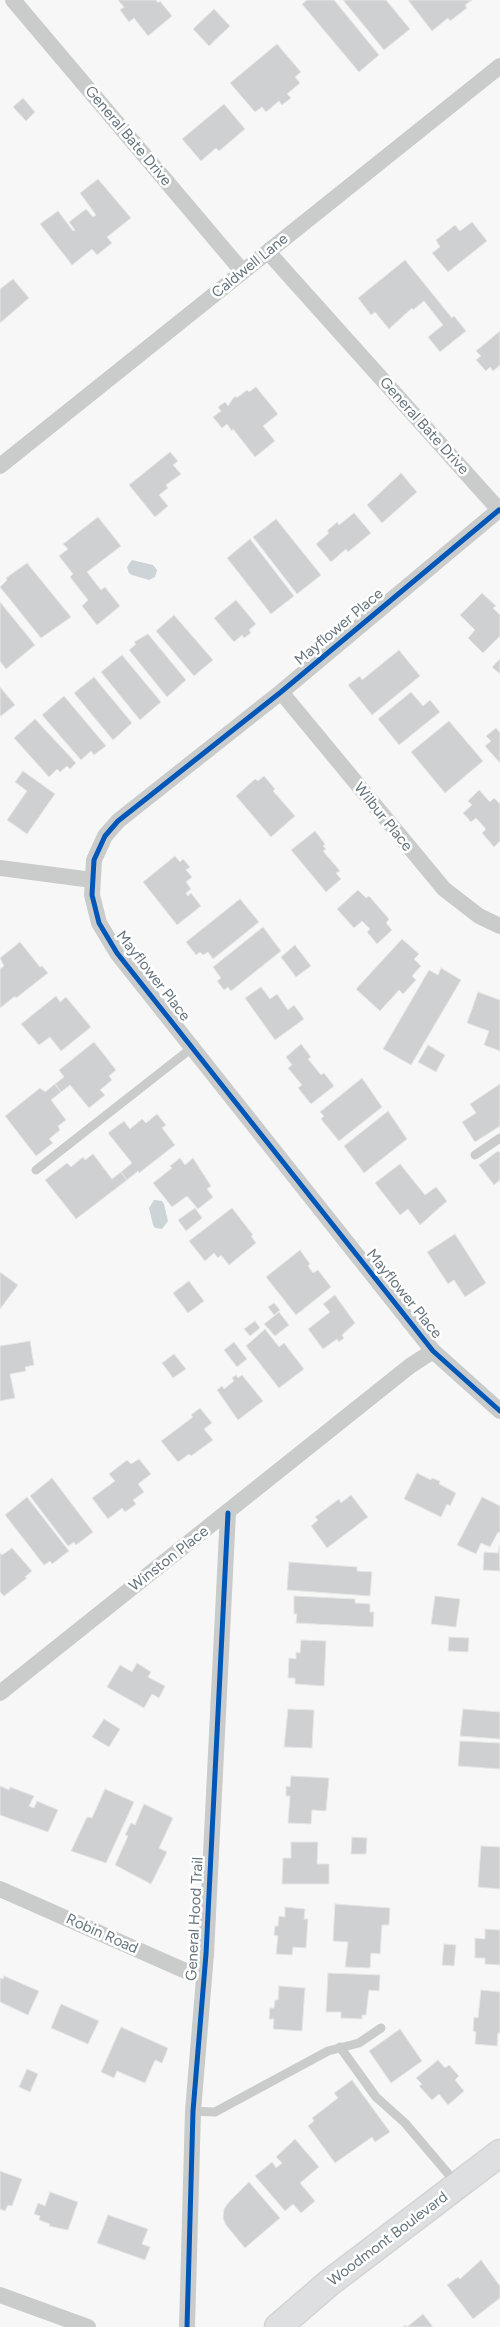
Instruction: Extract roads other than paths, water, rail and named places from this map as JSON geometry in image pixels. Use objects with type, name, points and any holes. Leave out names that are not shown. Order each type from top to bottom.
[{"type":"main road","name":"Woodmont Boulevard","points":[[278,2327],[329,2283],[500,2153]]},
{"type":"street","name":"General Bate Drive","points":[[13,0],[243,272]]},
{"type":"street","name":"Caldwell Lane","points":[[0,466],[500,66]]},
{"type":"street","name":"General Bate Drive","points":[[268,252],[500,510]]},
{"type":"street","name":"Mayflower Place","points":[[500,510],[281,692],[111,828],[100,844],[94,860],[92,880],[94,908],[104,935],[433,1350],[500,1411]]},
{"type":"street","name":"Wilbur Place","points":[[281,692],[440,884],[461,904],[479,916],[500,926]]},
{"type":"street","points":[[0,868],[92,880]]},
{"type":"street","name":"Winston Place","points":[[0,1693],[410,1366],[433,1350]]},
{"type":"street","name":"General Hood Trail","points":[[187,2327],[194,2111],[204,1974],[228,1513]]},
{"type":"street","name":"Robin Road","points":[[0,1889],[188,1972],[204,1974]]},
{"type":"street","points":[[0,2295],[88,2327]]},
{"type":"lane","points":[[36,1170],[193,1047]]},
{"type":"lane","points":[[475,1155],[500,1138]]},
{"type":"lane","points":[[194,2111],[214,2112],[328,2051],[359,2043],[380,2028]]},
{"type":"lane","points":[[340,2048],[376,2097],[405,2123],[458,2185]]}]
